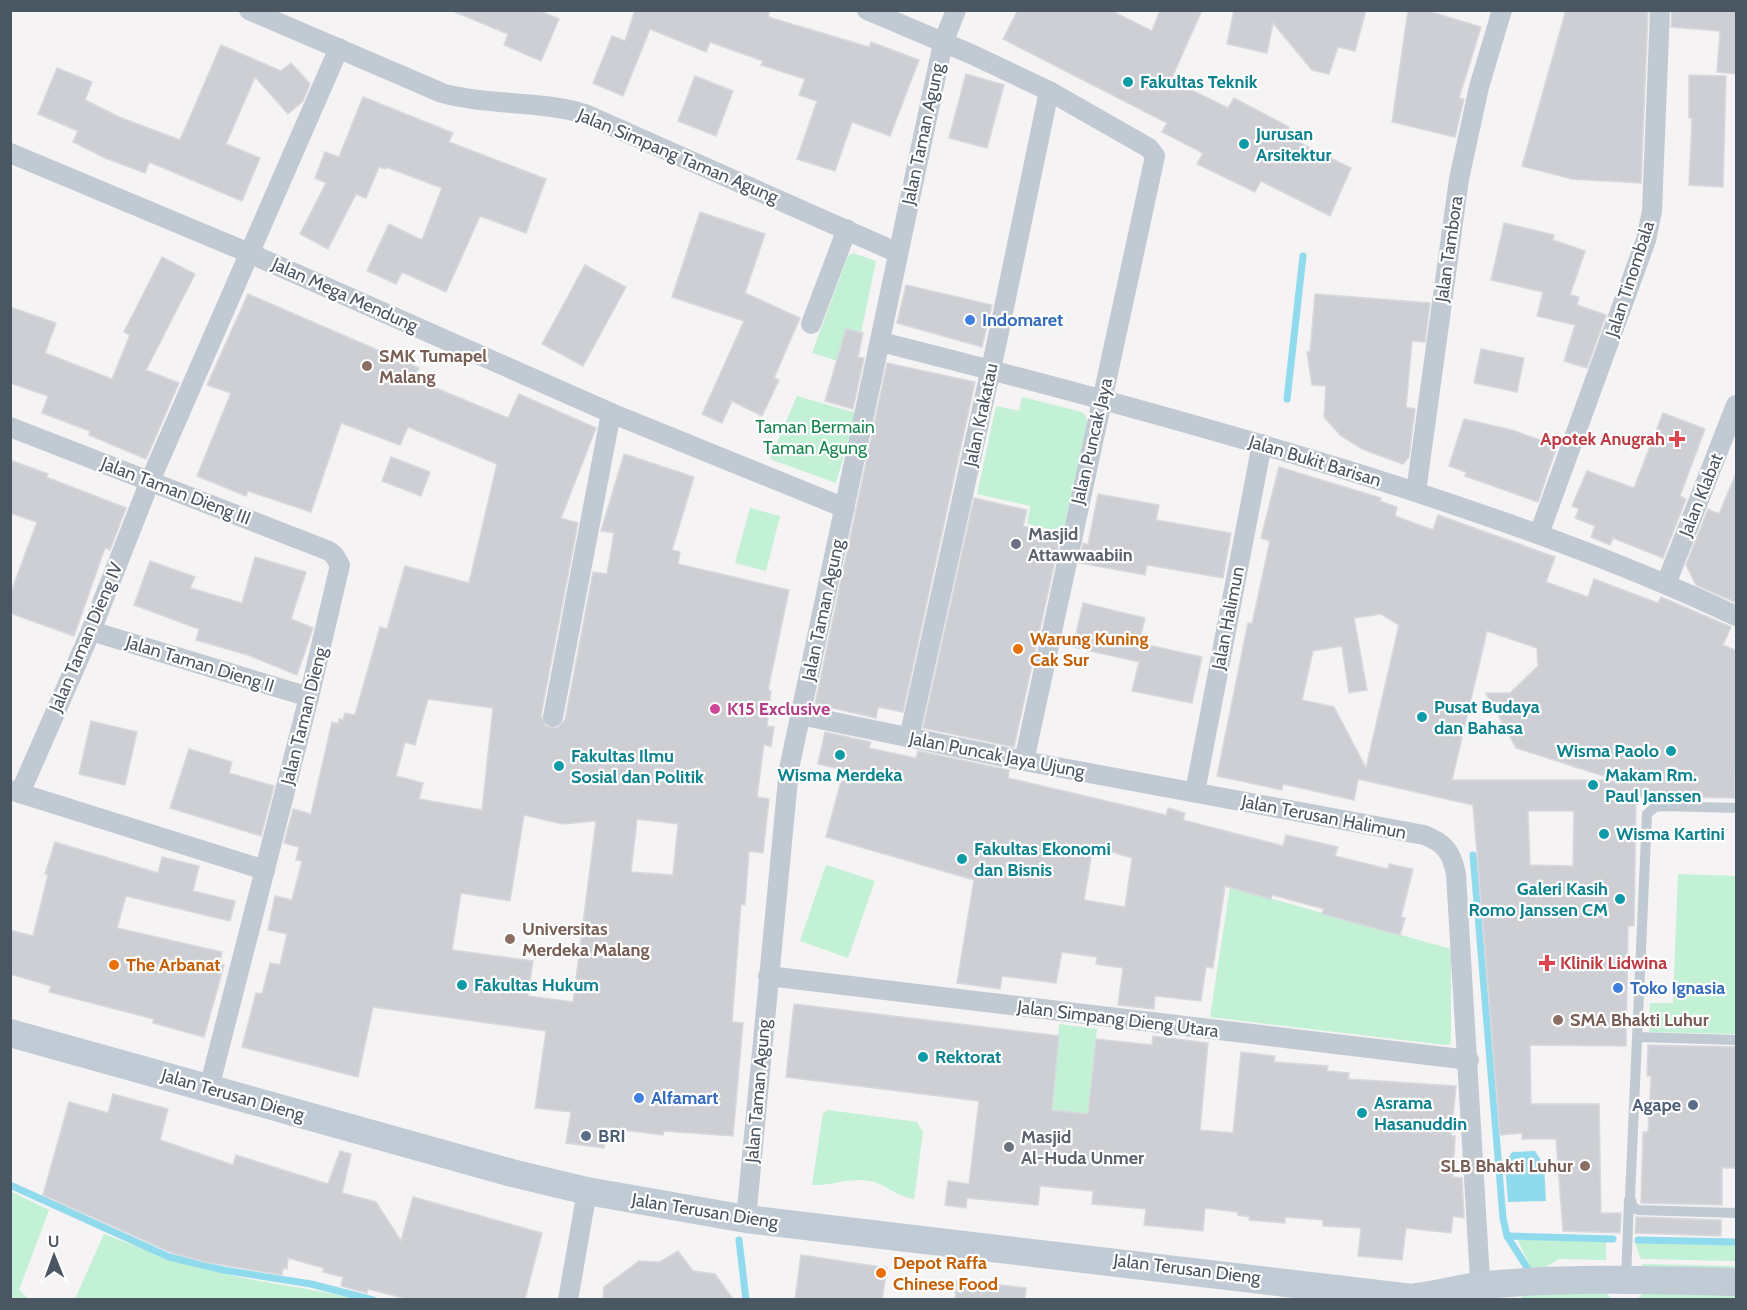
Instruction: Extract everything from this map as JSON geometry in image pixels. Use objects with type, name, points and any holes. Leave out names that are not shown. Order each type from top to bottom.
[{"type":"street","name":"Jalan Simpang Taman Agung","points":[[249,10],[456,97],[549,107],[585,114],[847,229],[898,254]]},
{"type":"street","points":[[867,10],[1048,91]]},
{"type":"street","name":"Jalan Taman Agung","points":[[746,1219],[789,769],[943,43],[956,10]]},
{"type":"street","name":"Jalan Tambora","points":[[1416,492],[1459,179],[1479,87],[1502,10]]},
{"type":"street","name":"Jalan Tinombala","points":[[1539,534],[1636,273],[1646,240],[1652,211],[1660,10]]},
{"type":"street","name":"Jalan Taman Dieng IV","points":[[15,791],[91,631],[150,481],[339,48]]},
{"type":"street","name":"Jalan Puncak Jaya","points":[[1024,761],[1155,156],[1149,148],[1048,91]]},
{"type":"street","name":"Jalan Krakatau","points":[[909,738],[991,370],[1048,91]]},
{"type":"street","name":"Jalan Mega Mendung","points":[[10,153],[249,253],[611,413],[845,508]]},
{"type":"street","points":[[811,324],[847,229]]},
{"type":"street","name":"Jalan Bukit Barisan","points":[[880,342],[1262,444],[1416,492],[1539,534],[1666,584],[1737,616]]},
{"type":"street","name":"Jalan Klabat","points":[[1666,584],[1737,405]]},
{"type":"street","points":[[553,717],[611,413]]},
{"type":"street","name":"Jalan Taman Dieng III","points":[[10,428],[328,551],[338,561]]},
{"type":"street","name":"Jalan Halimun","points":[[1194,792],[1262,444]]},
{"type":"street","name":"Jalan Taman Dieng","points":[[209,1088],[309,697],[339,573],[338,561]]},
{"type":"street","name":"Jalan Taman Dieng II","points":[[91,631],[309,697]]},
{"type":"street","name":"Jalan Puncak Jaya Ujung","points":[[800,715],[1024,761],[1194,792]]},
{"type":"street","points":[[15,791],[265,870]]},
{"type":"street","name":"Jalan Terusan Halimun","points":[[1194,792],[1424,835],[1440,841],[1448,851],[1456,874],[1468,1060]]},
{"type":"street","name":"Jalan Simpang Dieng Utara","points":[[768,976],[1468,1060]]},
{"type":"street","name":"Jalan Terusan Dieng","points":[[10,1033],[513,1173],[587,1191],[746,1219],[1423,1298],[1481,1293],[1625,1289],[1737,1282]]},
{"type":"street","points":[[1468,1060],[1481,1293]]},
{"type":"street","points":[[568,1299],[587,1191]]},
{"type":"lane","points":[[1625,1289],[1647,814],[1655,807],[1662,806],[1737,808]]},
{"type":"lane","points":[[1638,1037],[1737,1040]]},
{"type":"lane","points":[[1630,1197],[1633,1207],[1638,1210],[1737,1213]]},
{"type":"green space","points":[[853,253],[876,261],[861,333],[838,361],[812,353],[848,256]]},
{"type":"green space","name":"Taman Bermain Taman Agung","points":[[797,396],[856,413],[836,483],[770,459]]},
{"type":"green space","points":[[1022,397],[1082,412],[1086,416],[1088,426],[1063,532],[1027,524],[1030,506],[977,494],[996,406],[1019,411]]},
{"type":"green space","points":[[750,508],[780,516],[766,571],[735,563]]},
{"type":"green space","points":[[826,865],[875,881],[848,958],[800,941]]},
{"type":"green space","points":[[1678,874],[1736,876],[1736,1034],[1649,1032],[1650,1003],[1673,1003]]},
{"type":"green space","points":[[1230,887],[1451,949],[1451,1044],[1210,1017]]},
{"type":"green space","points":[[1059,1024],[1097,1029],[1088,1114],[1052,1110]]},
{"type":"green space","points":[[828,1110],[917,1122],[923,1132],[914,1199],[870,1181],[855,1180],[812,1185],[823,1113]]},
{"type":"green space","points":[[10,1191],[49,1210],[19,1290],[29,1299],[11,1299]]},
{"type":"green space","points":[[104,1234],[162,1256],[206,1269],[356,1299],[75,1299]]},
{"type":"green space","points":[[1517,1239],[1606,1242],[1606,1260],[1559,1259],[1540,1270],[1532,1270]]},
{"type":"green space","points":[[1635,1243],[1736,1245],[1736,1261],[1641,1259]]},
{"type":"green space","points":[[1642,1264],[1736,1266],[1736,1273],[1644,1269]]},
{"type":"green space","points":[[1603,1290],[1612,1299],[1519,1300],[1525,1294]]},
{"type":"green space","points":[[1644,1291],[1736,1293],[1736,1299],[1637,1300]]},
{"type":"water","points":[[1535,1151],[1544,1165],[1546,1201],[1508,1202],[1505,1164],[1512,1152]]},
{"type":"building","points":[[450,10],[538,10],[559,19],[541,61],[504,45],[508,34]]},
{"type":"building","points":[[635,10],[770,10],[768,17],[869,47],[871,42],[919,60],[890,136],[852,122],[835,171],[797,159],[817,101],[799,95],[805,79],[761,65],[763,61],[710,42],[706,52],[650,29],[623,96],[593,83],[612,36],[625,41]]},
{"type":"building","points":[[1018,10],[1110,10],[1152,31],[1160,10],[1202,10],[1171,80],[1228,108],[1234,98],[1289,127],[1284,135],[1351,168],[1330,216],[1261,181],[1255,192],[1197,164],[1203,153],[1162,132],[1167,123],[1003,39]]},
{"type":"building","points":[[1234,10],[1366,10],[1355,51],[1338,47],[1329,74],[1312,70],[1273,23],[1267,53],[1227,44]]},
{"type":"building","points":[[1408,10],[1425,10],[1481,27],[1459,98],[1464,99],[1455,137],[1392,122]]},
{"type":"building","points":[[1566,10],[1648,10],[1641,183],[1572,179],[1522,166]]},
{"type":"building","points":[[1672,10],[1737,10],[1737,74],[1717,72],[1720,31],[1671,27]]},
{"type":"building","points":[[221,45],[281,71],[291,63],[310,84],[303,101],[288,114],[255,77],[226,144],[260,158],[242,201],[149,162],[145,173],[105,158],[73,142],[78,131],[38,114],[57,68],[92,82],[85,100],[119,117],[180,140]]},
{"type":"building","points":[[966,74],[1004,85],[987,148],[949,138]]},
{"type":"building","points":[[1689,75],[1726,76],[1723,187],[1689,185],[1692,118],[1689,118]]},
{"type":"building","points":[[695,76],[733,91],[716,136],[678,121]]},
{"type":"building","points":[[363,97],[453,133],[449,142],[546,179],[526,233],[480,216],[446,292],[402,272],[396,284],[367,271],[389,224],[422,240],[442,188],[386,167],[385,169],[379,167],[366,198],[356,194],[328,249],[300,234],[326,183],[315,178],[325,152],[339,157]]},
{"type":"building","points":[[700,212],[765,234],[745,293],[800,318],[774,378],[779,380],[762,416],[732,401],[722,423],[702,414],[744,321],[672,297]]},
{"type":"building","points":[[1504,223],[1554,235],[1553,240],[1585,251],[1570,295],[1579,297],[1577,305],[1606,315],[1587,368],[1564,361],[1575,325],[1537,316],[1543,292],[1491,280]]},
{"type":"building","points":[[162,257],[195,274],[146,370],[179,383],[146,459],[89,435],[90,431],[42,413],[48,396],[10,383],[10,307],[56,323],[45,353],[112,379],[130,335],[124,332]]},
{"type":"building","points":[[585,265],[626,287],[583,366],[542,344]]},
{"type":"building","points":[[906,285],[992,305],[982,347],[897,323]]},
{"type":"building","points":[[248,294],[419,368],[414,379],[508,418],[519,394],[596,428],[561,518],[578,523],[541,715],[546,726],[557,728],[565,720],[593,572],[607,574],[614,533],[601,531],[624,454],[694,477],[672,550],[680,552],[678,564],[789,590],[768,690],[771,691],[767,726],[774,727],[771,747],[764,744],[757,797],[769,799],[763,853],[749,851],[745,905],[741,904],[732,1022],[743,1023],[733,1136],[664,1131],[663,1135],[606,1128],[604,1148],[566,1143],[571,1112],[535,1108],[546,1031],[373,1007],[358,1077],[242,1047],[256,993],[262,994],[270,963],[280,965],[287,934],[268,930],[275,896],[292,900],[302,861],[296,860],[299,847],[284,843],[293,809],[311,814],[332,722],[338,724],[339,719],[343,720],[345,713],[355,715],[380,627],[387,629],[405,566],[469,583],[497,464],[408,427],[400,445],[341,423],[311,512],[248,491],[246,496],[197,476],[231,393],[207,385]],"holes":[[[428,699],[493,708],[482,810],[419,799],[423,783],[396,776],[405,742],[415,745]],[[524,815],[562,824],[596,821],[573,1002],[528,996],[533,961],[452,950],[461,893],[510,901]],[[637,819],[678,824],[673,875],[631,872]]]},
{"type":"building","points":[[1315,294],[1430,303],[1425,342],[1412,341],[1406,407],[1415,409],[1409,457],[1403,464],[1362,449],[1340,435],[1324,417],[1326,386],[1312,385],[1307,352],[1310,352]]},
{"type":"building","points":[[846,329],[863,333],[858,357],[864,358],[853,409],[825,401]]},
{"type":"building","points":[[1481,349],[1524,358],[1517,392],[1474,383]]},
{"type":"building","points":[[887,363],[975,382],[903,712],[878,707],[876,718],[815,704]]},
{"type":"building","points":[[1663,413],[1705,429],[1680,496],[1686,499],[1663,558],[1613,538],[1610,545],[1591,537],[1595,526],[1575,518],[1579,509],[1572,506],[1587,471],[1634,488]]},
{"type":"building","points":[[1464,419],[1512,430],[1557,446],[1538,502],[1465,476],[1466,472],[1449,466]]},
{"type":"building","points":[[391,457],[430,472],[421,496],[382,481]]},
{"type":"building","points":[[10,460],[48,474],[46,477],[126,508],[110,550],[105,548],[74,636],[10,613],[10,595],[37,522],[10,513]]},
{"type":"building","points":[[1279,467],[1381,498],[1380,501],[1397,507],[1395,516],[1433,530],[1438,515],[1555,557],[1546,582],[1588,597],[1594,579],[1658,603],[1661,597],[1731,627],[1723,645],[1737,651],[1735,798],[1636,796],[1634,926],[1628,926],[1626,1046],[1530,1045],[1531,1104],[1599,1104],[1601,1213],[1621,1213],[1620,1233],[1563,1231],[1556,1139],[1522,1139],[1522,1133],[1500,1135],[1473,805],[1358,779],[1354,800],[1283,784],[1282,790],[1217,776],[1248,623],[1252,624],[1270,541],[1261,538]],"holes":[[[1381,614],[1399,625],[1366,768],[1334,707],[1302,700],[1313,651],[1342,646],[1349,693],[1367,690],[1354,618]],[[1487,631],[1537,648],[1538,666],[1510,693],[1486,693],[1516,748],[1616,780],[1452,780]],[[1528,811],[1574,811],[1573,866],[1530,865]]]},
{"type":"building","points":[[1737,471],[1737,603],[1696,585],[1686,565],[1708,509],[1719,514]]},
{"type":"building","points":[[1098,494],[1159,505],[1156,520],[1231,533],[1223,578],[1147,565],[1145,575],[1079,563],[1083,543],[1088,545]]},
{"type":"building","points":[[974,498],[1027,510],[1023,526],[1053,532],[1052,535],[1060,538],[1014,747],[923,728]]},
{"type":"building","points":[[255,557],[306,572],[291,619],[313,628],[297,675],[248,655],[196,640],[199,629],[134,605],[150,561],[195,577],[190,588],[242,603]]},
{"type":"building","points":[[1083,603],[1145,618],[1139,643],[1202,657],[1192,703],[1132,691],[1139,662],[1073,647]]},
{"type":"building","points":[[91,721],[137,732],[125,785],[79,774]]},
{"type":"building","points":[[825,732],[871,742],[869,748],[916,758],[918,751],[1009,770],[1008,778],[1166,815],[1168,808],[1185,813],[1183,820],[1283,846],[1286,835],[1338,847],[1335,856],[1388,869],[1389,864],[1413,869],[1401,917],[1405,918],[1400,935],[1322,914],[1324,909],[1272,895],[1271,899],[1225,886],[1213,968],[1206,967],[1201,1001],[1155,996],[1154,1009],[1118,1005],[1123,968],[1096,964],[1097,957],[1062,952],[1056,983],[1002,976],[1000,989],[957,983],[974,880],[826,837],[844,770],[818,764]],"holes":[[[1093,846],[1132,858],[1125,907],[1084,900]]]},
{"type":"building","points":[[189,749],[232,762],[229,773],[274,786],[261,836],[170,808]]},
{"type":"building","points":[[55,842],[158,873],[162,857],[199,866],[193,891],[235,901],[230,921],[126,896],[117,928],[222,952],[219,964],[224,965],[204,1037],[153,1023],[154,1019],[49,992],[51,986],[10,974],[10,930],[33,936],[48,875],[45,874]]},
{"type":"building","points":[[794,1004],[1059,1036],[1052,1110],[1088,1114],[1096,1039],[1152,1045],[1153,1036],[1208,1043],[1200,1130],[1233,1133],[1241,1052],[1275,1056],[1274,1062],[1328,1066],[1327,1071],[1349,1073],[1348,1079],[1456,1086],[1451,1136],[1455,1136],[1453,1177],[1462,1178],[1464,1218],[1453,1216],[1451,1233],[1406,1228],[1402,1260],[1358,1256],[1361,1228],[1323,1226],[1323,1220],[1285,1217],[1285,1223],[1249,1220],[1250,1217],[1238,1215],[1238,1212],[1205,1208],[1203,1231],[1144,1225],[1146,1209],[1092,1204],[1093,1191],[1040,1186],[1038,1205],[967,1198],[966,1208],[945,1205],[948,1181],[969,1184],[979,1101],[786,1077]]},
{"type":"building","points":[[1648,1045],[1737,1047],[1737,1168],[1722,1168],[1722,1205],[1641,1203],[1643,1132],[1648,1132],[1651,1076],[1647,1076]]},
{"type":"building","points":[[113,1094],[168,1109],[160,1140],[233,1165],[236,1155],[328,1184],[340,1151],[351,1154],[342,1193],[376,1202],[401,1241],[413,1197],[542,1233],[525,1299],[407,1299],[368,1289],[367,1293],[341,1286],[343,1277],[323,1272],[324,1268],[288,1258],[287,1269],[283,1268],[282,1275],[205,1262],[172,1253],[43,1195],[69,1102],[108,1113]]},
{"type":"building","points":[[1636,1217],[1721,1220],[1721,1236],[1635,1233]]},
{"type":"building","points":[[678,1251],[693,1271],[715,1274],[733,1299],[603,1299],[604,1287],[639,1261],[660,1262]]},
{"type":"building","points":[[801,1255],[887,1268],[882,1299],[795,1299]]},
{"type":"building","points":[[957,1280],[1026,1288],[1025,1299],[955,1299]]},
{"type":"waterway","points":[[1287,399],[1303,256]]},
{"type":"waterway","points":[[1473,855],[1503,1218],[1507,1236],[1528,1269]]},
{"type":"waterway","points":[[10,1185],[169,1257],[223,1270],[311,1284],[373,1300]]},
{"type":"waterway","points":[[1507,1236],[1613,1239]]},
{"type":"waterway","points":[[739,1240],[746,1300]]},
{"type":"waterway","points":[[1638,1240],[1736,1242]]},
{"type":"place","name":"Fakultas Teknik","points":[[1128,82]]},
{"type":"place","name":"Jurusan Arsitektur","points":[[1244,144]]},
{"type":"place","name":"Indomaret","points":[[970,320]]},
{"type":"place","name":"SMK Tumapel Malang","points":[[367,366]]},
{"type":"place","name":"Apotek Anugrah","points":[[1677,439]]},
{"type":"place","name":"Masjid Attawwaabiin","points":[[1016,544]]},
{"type":"place","name":"Warung Kuning Cak Sur","points":[[1018,649]]},
{"type":"place","name":"K15 Exclusive","points":[[715,709]]},
{"type":"place","name":"Pusat Budaya dan Bahasa","points":[[1422,717]]},
{"type":"place","name":"Wisma Paolo","points":[[1671,751]]},
{"type":"place","name":"Wisma Merdeka","points":[[840,755]]},
{"type":"place","name":"Fakultas Ilmu Sosial dan Politik","points":[[559,766]]},
{"type":"place","name":"Makam Rm. Paul Janssen","points":[[1593,785]]},
{"type":"place","name":"Wisma Kartini","points":[[1604,834]]},
{"type":"place","name":"Fakultas Ekonomi dan Bisnis","points":[[962,859]]},
{"type":"place","name":"Galeri Kasih Romo Janssen CM","points":[[1620,899]]},
{"type":"place","name":"Universitas Merdeka Malang","points":[[510,939]]},
{"type":"place","name":"Klinik Lidwina","points":[[1547,963]]},
{"type":"place","name":"The Arbanat","points":[[114,965]]},
{"type":"place","name":"Fakultas Hukum","points":[[462,985]]},
{"type":"place","name":"Toko Ignasia","points":[[1618,988]]},
{"type":"place","name":"SMA Bhakti Luhur","points":[[1558,1020]]},
{"type":"place","name":"Rektorat","points":[[923,1057]]},
{"type":"place","name":"Alfamart","points":[[639,1098]]},
{"type":"place","name":"Agape","points":[[1693,1105]]},
{"type":"place","name":"Asrama Hasanuddin","points":[[1362,1113]]},
{"type":"place","name":"BRI","points":[[586,1136]]},
{"type":"place","name":"Masjid Al-Huda Unmer","points":[[1009,1147]]},
{"type":"place","name":"SLB Bhakti Luhur","points":[[1585,1166]]},
{"type":"place","name":"Depot Raffa Chinese Food","points":[[881,1273]]}]
